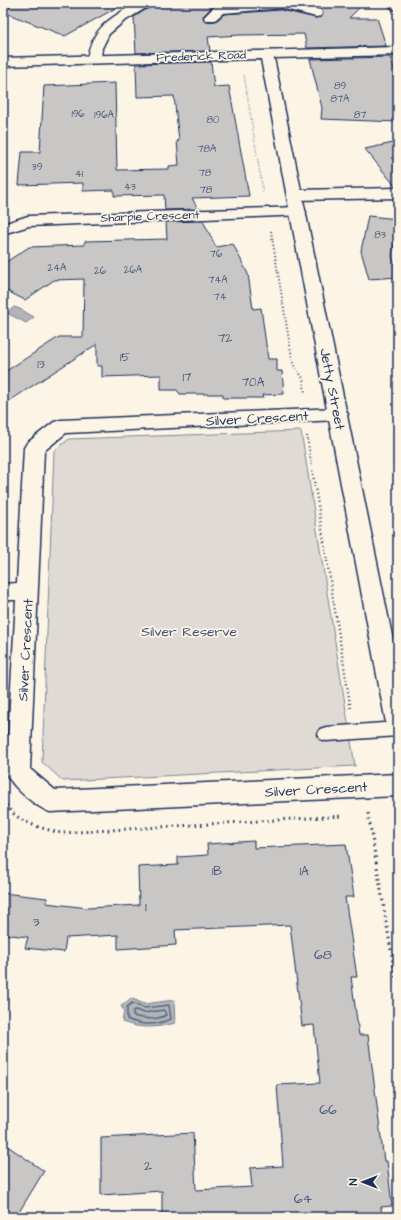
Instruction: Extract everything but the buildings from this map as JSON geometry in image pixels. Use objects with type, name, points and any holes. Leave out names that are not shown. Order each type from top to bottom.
[{"type":"street","points":[[94,59],[94,49],[101,33],[110,24],[145,3]]},
{"type":"street","points":[[393,3],[398,6]]},
{"type":"street","points":[[210,17],[220,9],[252,5],[282,4],[316,13]]},
{"type":"street","name":"Frederick Road","points":[[3,62],[398,51]]},
{"type":"street","name":"Jetty Street","points":[[268,55],[398,723]]},
{"type":"street","name":"Sharpie Crescent","points":[[3,229],[28,220],[296,204],[398,193]]},
{"type":"street","name":"Silver Crescent","points":[[338,414],[61,427],[34,448],[18,773],[50,801],[398,785]]},
{"type":"street","points":[[3,592],[28,591]]},
{"type":"lane","points":[[326,734],[398,729]]},
{"type":"path","points":[[244,71],[264,196]]},
{"type":"path","points":[[270,228],[293,364],[303,378],[306,396]]},
{"type":"green space","name":"Silver Reserve","points":[[301,431],[355,766],[63,781],[42,762],[54,451],[69,439]]},
{"type":"water","points":[[14,307],[34,317],[26,323],[7,313]]},
{"type":"water","points":[[131,998],[144,1004],[174,1000],[175,1023],[162,1026],[142,1027],[122,1022],[124,1011],[121,1006]]}]
